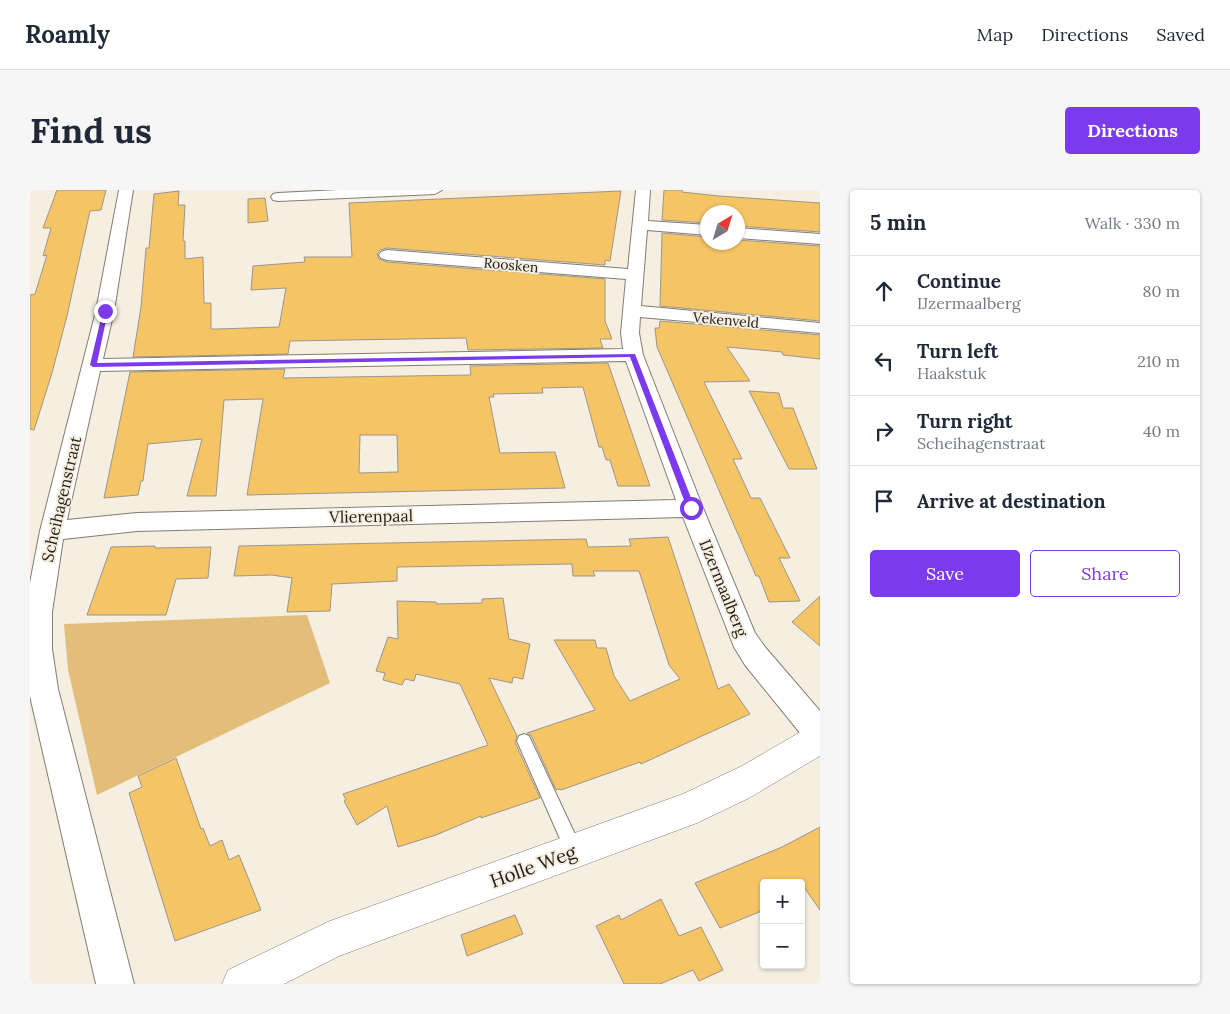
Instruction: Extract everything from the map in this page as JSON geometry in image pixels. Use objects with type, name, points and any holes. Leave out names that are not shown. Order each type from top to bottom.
[{"type":"street","name":"Scheihagenstraat","points":[[115,984],[43,689],[38,649],[38,612],[52,531],[105,311],[126,190]]},
{"type":"street","points":[[278,197],[435,190]]},
{"type":"street","name":"IJzermaalberg","points":[[643,190],[630,340],[633,355],[691,508],[749,648],[820,736]]},
{"type":"street","points":[[640,225],[700,229]]},
{"type":"street","points":[[745,234],[820,239]]},
{"type":"street","name":"Roosken","points":[[387,255],[635,275]]},
{"type":"street","name":"Vekenveld","points":[[633,311],[820,328]]},
{"type":"street","points":[[93,365],[633,355]]},
{"type":"street","name":"Vlierenpaal","points":[[52,531],[137,522],[691,508]]},
{"type":"street","name":"Holle Weg","points":[[242,984],[330,940],[685,811],[724,794],[780,764],[820,736]]},
{"type":"lane","points":[[524,741],[574,851]]},
{"type":"shaded area","points":[[307,615],[330,683],[97,795],[68,670],[64,624]]},
{"type":"building","points":[[57,190],[106,190],[101,210],[90,211],[67,316],[34,430],[30,429],[30,295],[35,294],[47,255],[43,256],[51,228],[43,228]]},
{"type":"building","points":[[664,190],[820,203],[820,232],[745,227],[745,205],[700,205],[700,222],[662,220]]},
{"type":"building","points":[[179,191],[178,205],[185,205],[183,241],[185,241],[185,259],[203,257],[204,303],[211,303],[211,329],[217,329],[279,327],[286,288],[251,290],[253,266],[305,262],[304,257],[352,257],[349,203],[621,191],[610,261],[605,260],[605,265],[387,248],[380,250],[377,254],[379,259],[387,262],[605,279],[605,321],[612,339],[600,339],[603,348],[468,350],[466,338],[290,341],[288,354],[133,357],[141,307],[146,248],[149,248],[154,194]]},
{"type":"building","points":[[265,198],[268,221],[248,223],[248,199]]},
{"type":"building","points":[[662,233],[700,236],[700,250],[745,250],[745,241],[820,246],[820,321],[660,306]]},
{"type":"building","points":[[660,321],[820,335],[820,359],[783,355],[782,352],[727,347],[750,381],[704,382],[742,459],[733,459],[751,498],[760,498],[790,558],[779,558],[800,601],[769,602],[759,576],[756,576],[657,347],[655,328],[659,328]]},
{"type":"building","points":[[608,363],[650,486],[618,486],[610,460],[606,460],[602,447],[599,447],[583,387],[542,388],[543,393],[493,394],[494,397],[489,397],[500,453],[555,452],[565,488],[247,495],[263,399],[224,400],[216,496],[187,496],[202,439],[148,444],[143,481],[141,481],[138,495],[104,498],[130,372],[285,369],[283,378],[471,375],[470,366]],"holes":[[[360,435],[397,435],[398,472],[359,473]]]},
{"type":"building","points":[[749,391],[779,393],[783,408],[793,408],[817,469],[789,469]]},
{"type":"building","points":[[668,537],[718,689],[729,684],[750,714],[641,764],[640,762],[561,790],[556,790],[531,735],[527,733],[595,710],[554,640],[595,640],[597,648],[606,648],[614,676],[630,701],[680,679],[669,665],[639,571],[593,571],[595,576],[573,576],[572,564],[397,567],[397,581],[332,584],[330,611],[287,612],[292,578],[272,575],[234,576],[239,546],[586,539],[588,547],[631,546],[629,539]]},
{"type":"building","points":[[155,546],[155,548],[211,547],[208,578],[176,579],[166,615],[87,615],[111,547]]},
{"type":"building","points":[[820,596],[820,646],[792,622]]},
{"type":"building","points":[[503,598],[509,639],[530,644],[523,679],[513,677],[512,683],[489,678],[517,736],[515,742],[540,798],[481,818],[481,816],[436,835],[398,847],[387,806],[357,825],[344,801],[346,800],[343,794],[488,745],[460,684],[416,674],[414,681],[405,679],[402,685],[383,680],[385,673],[376,671],[388,637],[398,639],[397,601],[436,602],[437,604],[482,603],[482,599]]},
{"type":"building","points":[[176,758],[201,829],[203,828],[210,846],[222,840],[229,860],[239,855],[261,910],[175,941],[129,793],[142,787],[138,776]]},
{"type":"building","points":[[820,827],[820,910],[805,889],[805,879],[760,879],[760,912],[720,928],[695,883],[782,847]]},
{"type":"building","points":[[661,899],[679,936],[701,927],[723,970],[699,981],[693,970],[660,984],[624,984],[596,926],[619,915],[621,920]]},
{"type":"building","points":[[515,915],[523,934],[467,956],[461,935]]},
{"type":"route","points":[[105,311],[93,365],[633,355],[691,508]]}]
